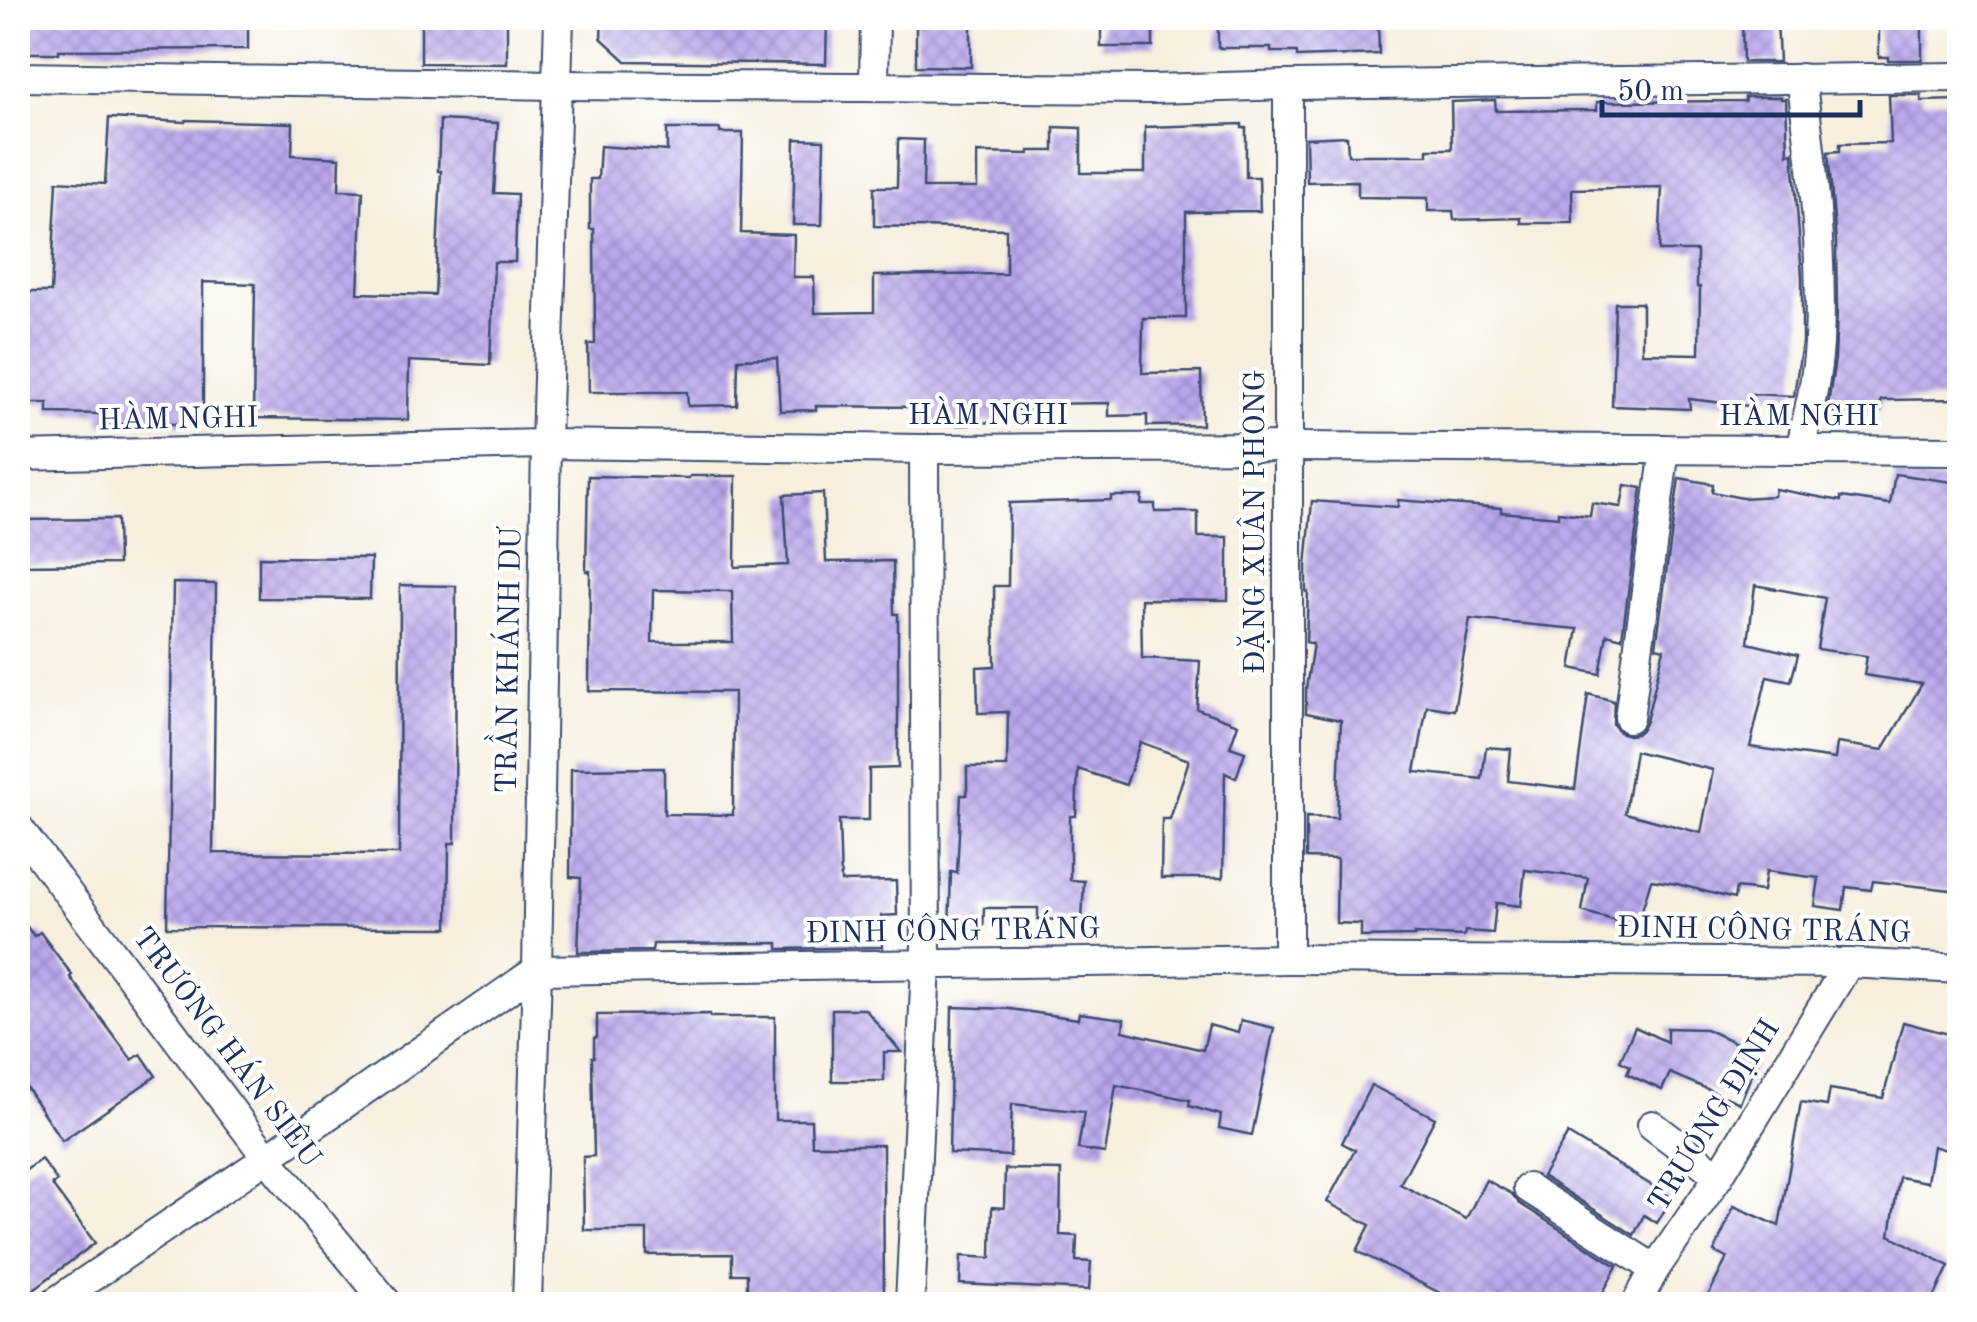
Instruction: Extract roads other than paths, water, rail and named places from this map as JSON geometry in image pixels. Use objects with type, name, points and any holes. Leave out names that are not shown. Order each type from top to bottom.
[{"type":"street","name":"TRẦN KHÁNH DƯ","points":[[527,1304],[546,444],[560,18]]},
{"type":"street","points":[[874,87],[875,18]]},
{"type":"street","points":[[18,77],[1152,88],[1960,76]]},
{"type":"street","points":[[1800,450],[1819,344],[1818,238],[1801,78]]},
{"type":"street","name":"ĐẶNG XUÂN PHONG","points":[[1288,84],[1288,959]]},
{"type":"street","name":"HÀM NGHI","points":[[18,456],[546,444],[924,449],[1960,451]]},
{"type":"street","points":[[910,1304],[926,966],[924,449]]},
{"type":"street","points":[[1629,718],[1665,449]]},
{"type":"street","name":"TRƯƠNG HÁN SIÊU","points":[[18,828],[268,1158],[388,1304]]},
{"type":"street","name":"ĐINH CÔNG TRÁNG","points":[[537,970],[1288,959],[1850,962],[1960,968]]},
{"type":"street","name":"TRƯƠNG ĐỊNH","points":[[1636,1304],[1655,1269],[1720,1176],[1850,962]]},
{"type":"street","points":[[52,1304],[537,970]]},
{"type":"street","points":[[1652,1125],[1720,1176]]},
{"type":"street","points":[[1528,1188],[1655,1269]]}]
